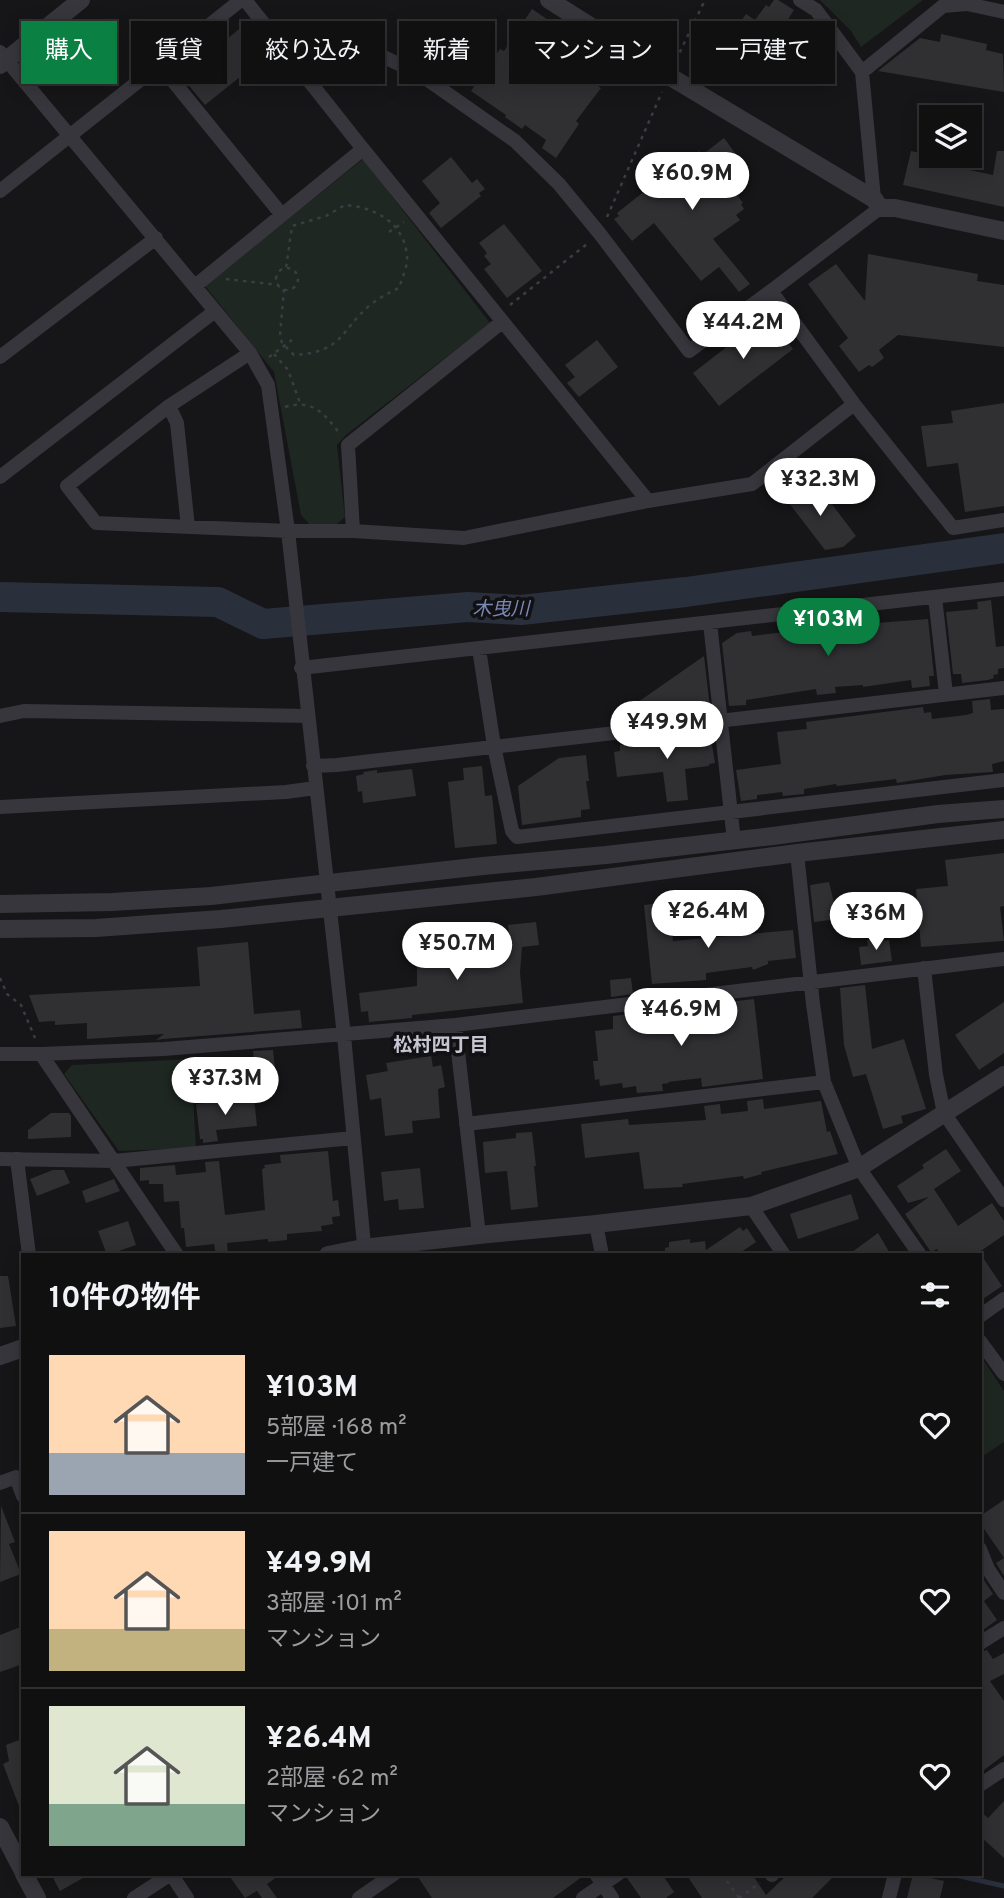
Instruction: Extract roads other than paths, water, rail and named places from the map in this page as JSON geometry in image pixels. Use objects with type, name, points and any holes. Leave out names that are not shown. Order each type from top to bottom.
[{"type":"street","points":[[81,0],[2,59],[156,238],[200,281],[215,311],[253,360],[268,385],[288,531],[301,668],[344,1035],[364,1251]]},
{"type":"street","points":[[216,21],[243,0],[260,21]]},
{"type":"street","points":[[550,0],[877,203],[1004,231]]},
{"type":"street","points":[[800,0],[816,10],[862,72],[877,203]]},
{"type":"street","points":[[862,72],[943,6],[967,4],[1004,12]]},
{"type":"street","points":[[385,58],[418,73],[515,141],[559,184],[689,351],[771,291],[877,203]]},
{"type":"street","points":[[0,191],[136,84]]},
{"type":"street","points":[[175,84],[282,215]]},
{"type":"street","points":[[312,84],[648,501]]},
{"type":"street","points":[[200,281],[363,149]]},
{"type":"street","points":[[0,357],[156,238]]},
{"type":"street","points":[[771,291],[854,404],[953,528],[1004,520]]},
{"type":"street","points":[[0,477],[215,311]]},
{"type":"street","points":[[353,531],[348,445],[499,318]]},
{"type":"street","points":[[253,360],[169,406],[67,486],[96,523],[353,531],[464,538],[648,501],[752,484],[854,404]]},
{"type":"street","points":[[169,406],[177,424],[188,527]]},
{"type":"street","points":[[301,668],[1004,589]]},
{"type":"street","points":[[935,597],[946,694]]},
{"type":"street","points":[[710,623],[734,841]]},
{"type":"street","points":[[479,649],[516,863]]},
{"type":"street","points":[[313,766],[1004,688]]},
{"type":"street","points":[[0,716],[24,711],[307,716]]},
{"type":"street","points":[[512,831],[517,837],[545,835],[1004,780]]},
{"type":"street","points":[[0,807],[286,792],[315,788]]},
{"type":"street","points":[[0,904],[199,897],[734,841],[938,814],[1004,809]]},
{"type":"street","points":[[0,929],[96,928],[221,919],[536,887],[797,853],[1004,830]]},
{"type":"street","points":[[797,853],[824,1082],[859,1168],[919,1253]]},
{"type":"street","points":[[0,1054],[164,1049],[455,1025],[1004,959]]},
{"type":"street","points":[[924,968],[936,1075],[944,1113],[1004,1200]]},
{"type":"street","points":[[455,1025],[478,1235]]},
{"type":"street","points":[[41,1054],[176,1253]]},
{"type":"street","points":[[346,1253],[478,1235],[751,1206],[859,1168],[1004,1075]]},
{"type":"street","points":[[466,1124],[824,1082]]},
{"type":"street","points":[[0,1159],[114,1161],[353,1138]]},
{"type":"street","points":[[17,1159],[29,1253]]},
{"type":"street","points":[[751,1206],[782,1253]]},
{"type":"street","points":[[596,1224],[602,1253]]},
{"type":"street","points":[[982,1315],[1004,1299]]},
{"type":"street","points":[[982,1344],[1004,1374]]},
{"type":"street","points":[[0,1356],[21,1349]]},
{"type":"street","points":[[0,1483],[19,1476]]},
{"type":"street","points":[[982,1554],[988,1569],[1004,1593]]},
{"type":"street","points":[[982,1642],[1004,1628]]},
{"type":"street","points":[[982,1784],[1004,1769]]},
{"type":"street","points":[[0,1827],[21,1867]]},
{"type":"street","points":[[26,1876],[37,1898]]},
{"type":"street","points":[[134,1898],[168,1876]]},
{"type":"street","points":[[172,1876],[187,1898]]},
{"type":"street","points":[[359,1898],[391,1876]]},
{"type":"street","points":[[889,1898],[894,1876]]},
{"type":"street","points":[[583,1898],[599,1879],[612,1898]]},
{"type":"waterway","name":"木曳川","points":[[0,597],[218,602],[263,624],[468,607],[521,610],[686,592],[1004,548]]},
{"type":"waterway","points":[[960,1876],[1004,1886]]},
{"type":"district","name":"松村四丁目","points":[[441,1044]]}]
